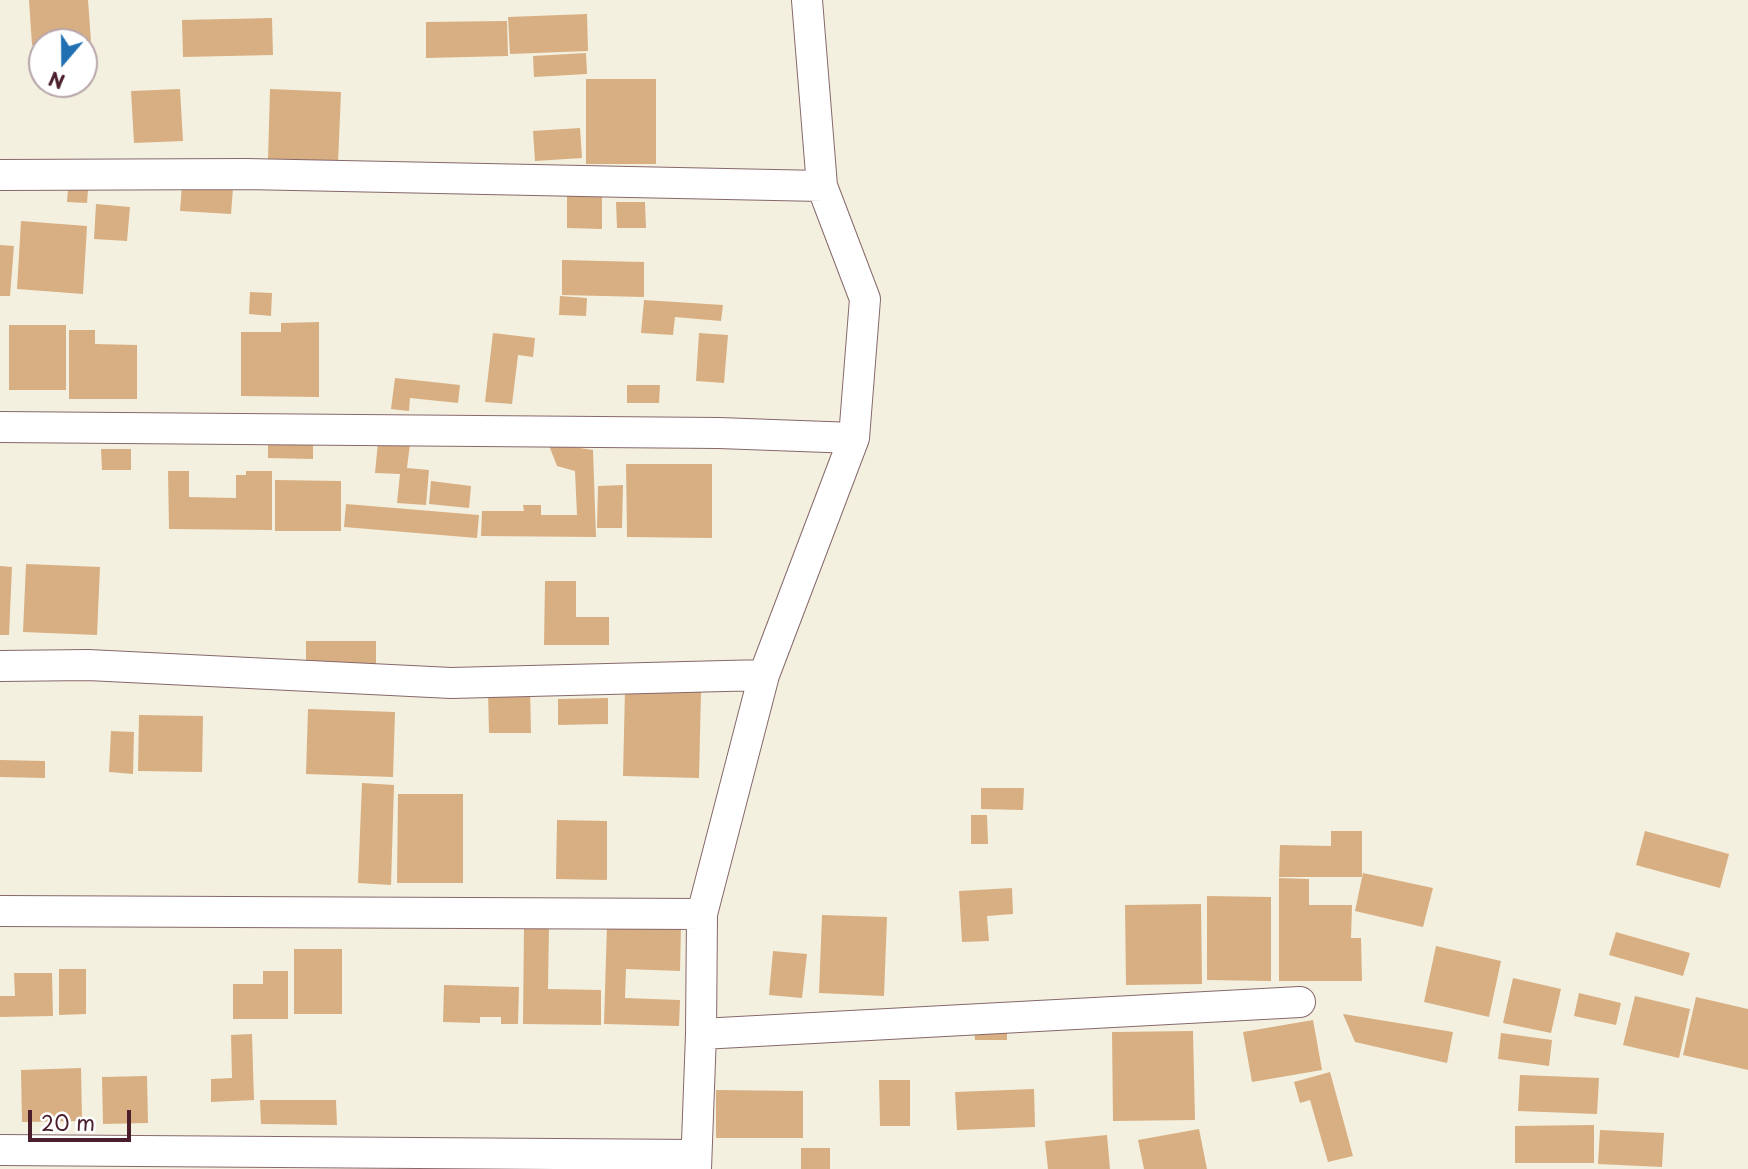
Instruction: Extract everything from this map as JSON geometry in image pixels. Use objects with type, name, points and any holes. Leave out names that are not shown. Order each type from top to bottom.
[{"type":"street","points":[[0,1150],[696,1162],[702,914],[764,675],[853,438],[865,299],[822,186],[807,0]]},
{"type":"street","points":[[0,175],[260,174],[822,186]]},
{"type":"street","points":[[0,427],[719,433],[853,438]]},
{"type":"street","points":[[0,666],[88,664],[451,683],[764,675]]},
{"type":"street","points":[[0,911],[702,914]]},
{"type":"street","points":[[701,1034],[1300,1002]]},
{"type":"building","points":[[29,0],[88,0],[90,28],[31,28]]},
{"type":"building","points":[[587,14],[588,51],[510,54],[508,17]]},
{"type":"building","points":[[272,18],[273,55],[183,57],[182,20]]},
{"type":"building","points":[[507,21],[508,56],[426,58],[426,22]]},
{"type":"building","points":[[586,53],[587,74],[534,77],[533,56]]},
{"type":"building","points":[[586,79],[656,79],[656,164],[586,164]]},
{"type":"building","points":[[180,89],[183,141],[134,143],[131,91]]},
{"type":"building","points":[[270,89],[341,92],[338,163],[268,160]]},
{"type":"building","points":[[580,128],[582,158],[535,161],[533,131]]},
{"type":"building","points":[[182,185],[233,188],[231,214],[180,211]]},
{"type":"building","points":[[68,189],[88,190],[87,203],[67,202]]},
{"type":"building","points":[[567,193],[602,194],[602,229],[567,228]]},
{"type":"building","points":[[616,202],[645,202],[646,228],[617,228]]},
{"type":"building","points":[[96,204],[130,207],[127,241],[94,239]]},
{"type":"building","points":[[21,221],[87,226],[83,294],[17,289]]},
{"type":"building","points":[[0,245],[14,246],[10,296],[0,296]]},
{"type":"building","points":[[562,260],[644,262],[644,297],[562,295]]},
{"type":"building","points":[[250,292],[272,293],[271,316],[249,314]]},
{"type":"building","points":[[560,296],[587,298],[586,316],[559,315]]},
{"type":"building","points":[[644,300],[723,305],[721,321],[675,317],[673,335],[641,333]]},
{"type":"building","points":[[319,322],[319,397],[241,396],[241,332],[281,332],[281,323]]},
{"type":"building","points":[[9,325],[66,325],[66,390],[9,390]]},
{"type":"building","points":[[69,330],[95,330],[95,344],[137,345],[137,399],[69,399]]},
{"type":"building","points":[[493,333],[535,338],[533,357],[518,355],[512,404],[485,402]]},
{"type":"building","points":[[699,333],[728,335],[724,383],[696,381]]},
{"type":"building","points":[[395,378],[460,385],[458,403],[410,398],[409,411],[391,409]]},
{"type":"building","points":[[627,385],[660,385],[659,403],[627,403]]},
{"type":"building","points":[[268,439],[313,439],[313,459],[268,458]]},
{"type":"building","points":[[378,442],[410,444],[407,468],[429,470],[426,505],[397,503],[400,474],[375,473]]},
{"type":"building","points":[[548,443],[593,450],[596,537],[481,536],[482,511],[524,511],[523,505],[541,505],[541,515],[577,515],[575,471],[557,466]]},
{"type":"building","points":[[101,449],[131,449],[131,470],[102,470]]},
{"type":"building","points":[[626,464],[712,464],[712,538],[627,537]]},
{"type":"building","points":[[168,471],[189,471],[189,497],[236,498],[236,475],[246,475],[246,471],[272,471],[272,530],[169,529]]},
{"type":"building","points":[[275,480],[341,481],[341,531],[275,531]]},
{"type":"building","points":[[431,481],[471,486],[469,508],[429,504]]},
{"type":"building","points":[[623,485],[622,528],[597,528],[598,486]]},
{"type":"building","points":[[346,504],[479,515],[477,538],[344,527]]},
{"type":"building","points":[[26,564],[100,567],[97,635],[23,632]]},
{"type":"building","points":[[0,566],[12,567],[9,635],[0,635]]},
{"type":"building","points":[[545,581],[576,581],[576,617],[609,617],[609,645],[544,645]]},
{"type":"building","points":[[306,641],[376,641],[376,672],[306,672]]},
{"type":"building","points":[[625,689],[701,691],[699,778],[623,776]]},
{"type":"building","points":[[530,690],[531,733],[489,733],[488,691]]},
{"type":"building","points":[[608,698],[608,724],[558,725],[558,699]]},
{"type":"building","points":[[308,709],[395,712],[393,777],[306,774]]},
{"type":"building","points":[[139,715],[203,716],[202,772],[138,771]]},
{"type":"building","points":[[111,731],[134,732],[133,774],[109,772]]},
{"type":"building","points":[[0,760],[45,761],[45,778],[0,777]]},
{"type":"building","points":[[362,783],[394,785],[391,885],[358,883]]},
{"type":"building","points":[[981,788],[1024,788],[1023,810],[981,809]]},
{"type":"building","points":[[398,794],[463,794],[463,883],[397,883]]},
{"type":"building","points":[[971,815],[987,815],[988,844],[971,844]]},
{"type":"building","points":[[557,820],[607,821],[607,880],[556,879]]},
{"type":"building","points":[[1331,831],[1362,831],[1362,877],[1279,877],[1280,845],[1331,846]]},
{"type":"building","points":[[1645,831],[1729,854],[1720,888],[1636,865]]},
{"type":"building","points":[[1363,873],[1433,888],[1423,927],[1355,911]]},
{"type":"building","points":[[1279,878],[1309,879],[1309,905],[1352,905],[1351,938],[1361,938],[1362,981],[1279,981]]},
{"type":"building","points":[[1012,888],[1013,914],[987,916],[989,941],[962,942],[959,891]]},
{"type":"building","points":[[1207,896],[1271,897],[1271,981],[1207,980]]},
{"type":"building","points":[[1201,904],[1202,984],[1126,985],[1125,905]]},
{"type":"building","points":[[822,915],[887,917],[884,996],[819,993]]},
{"type":"building","points":[[524,925],[549,926],[548,989],[601,990],[601,1025],[523,1024]]},
{"type":"building","points":[[607,925],[681,927],[680,971],[626,969],[625,998],[680,1000],[679,1026],[604,1024]]},
{"type":"building","points":[[1616,932],[1690,953],[1683,976],[1609,955]]},
{"type":"building","points":[[1436,946],[1501,961],[1489,1017],[1424,1002]]},
{"type":"building","points":[[294,949],[342,949],[342,1014],[294,1014]]},
{"type":"building","points":[[773,951],[807,954],[802,998],[769,995]]},
{"type":"building","points":[[59,969],[86,969],[86,1014],[59,1015]]},
{"type":"building","points":[[263,971],[288,971],[288,1019],[233,1019],[233,984],[263,984]]},
{"type":"building","points":[[14,973],[52,973],[53,1016],[0,1017],[0,996],[15,996]]},
{"type":"building","points":[[1513,978],[1561,989],[1551,1033],[1503,1023]]},
{"type":"building","points":[[444,985],[519,987],[518,1024],[501,1024],[501,1017],[480,1017],[480,1023],[443,1022]]},
{"type":"building","points":[[1579,993],[1621,1003],[1616,1025],[1574,1016]]},
{"type":"building","points":[[1635,996],[1690,1009],[1679,1058],[1623,1045]]},
{"type":"building","points":[[1696,997],[1748,1009],[1748,1070],[1683,1055]]},
{"type":"building","points":[[1343,1014],[1453,1032],[1447,1063],[1355,1042]]},
{"type":"building","points":[[1313,1020],[1322,1070],[1252,1082],[1243,1032]]},
{"type":"building","points":[[1007,1023],[1007,1040],[975,1040],[974,1024]]},
{"type":"building","points":[[1193,1031],[1195,1120],[1113,1121],[1112,1032]]},
{"type":"building","points":[[1501,1033],[1552,1040],[1549,1066],[1498,1059]]},
{"type":"building","points":[[252,1034],[254,1100],[211,1102],[211,1079],[232,1078],[231,1035]]},
{"type":"building","points":[[81,1068],[82,1121],[22,1122],[21,1070]]},
{"type":"building","points":[[1330,1072],[1353,1156],[1328,1162],[1310,1100],[1300,1103],[1294,1082]]},
{"type":"building","points":[[1520,1075],[1599,1078],[1597,1114],[1518,1111]]},
{"type":"building","points":[[147,1076],[148,1123],[103,1124],[102,1077]]},
{"type":"building","points":[[879,1080],[910,1080],[910,1126],[880,1126]]},
{"type":"building","points":[[1034,1089],[1035,1127],[957,1130],[955,1092]]},
{"type":"building","points":[[716,1090],[803,1091],[803,1138],[716,1138]]},
{"type":"building","points":[[260,1100],[336,1100],[337,1125],[261,1124]]},
{"type":"building","points":[[1594,1125],[1594,1163],[1515,1163],[1515,1126]]},
{"type":"building","points":[[1199,1129],[1207,1169],[1144,1169],[1138,1140]]},
{"type":"building","points":[[1600,1130],[1664,1133],[1662,1167],[1598,1164]]},
{"type":"building","points":[[1107,1135],[1110,1169],[1048,1169],[1045,1141]]},
{"type":"building","points":[[801,1148],[830,1148],[830,1169],[801,1169]]}]
